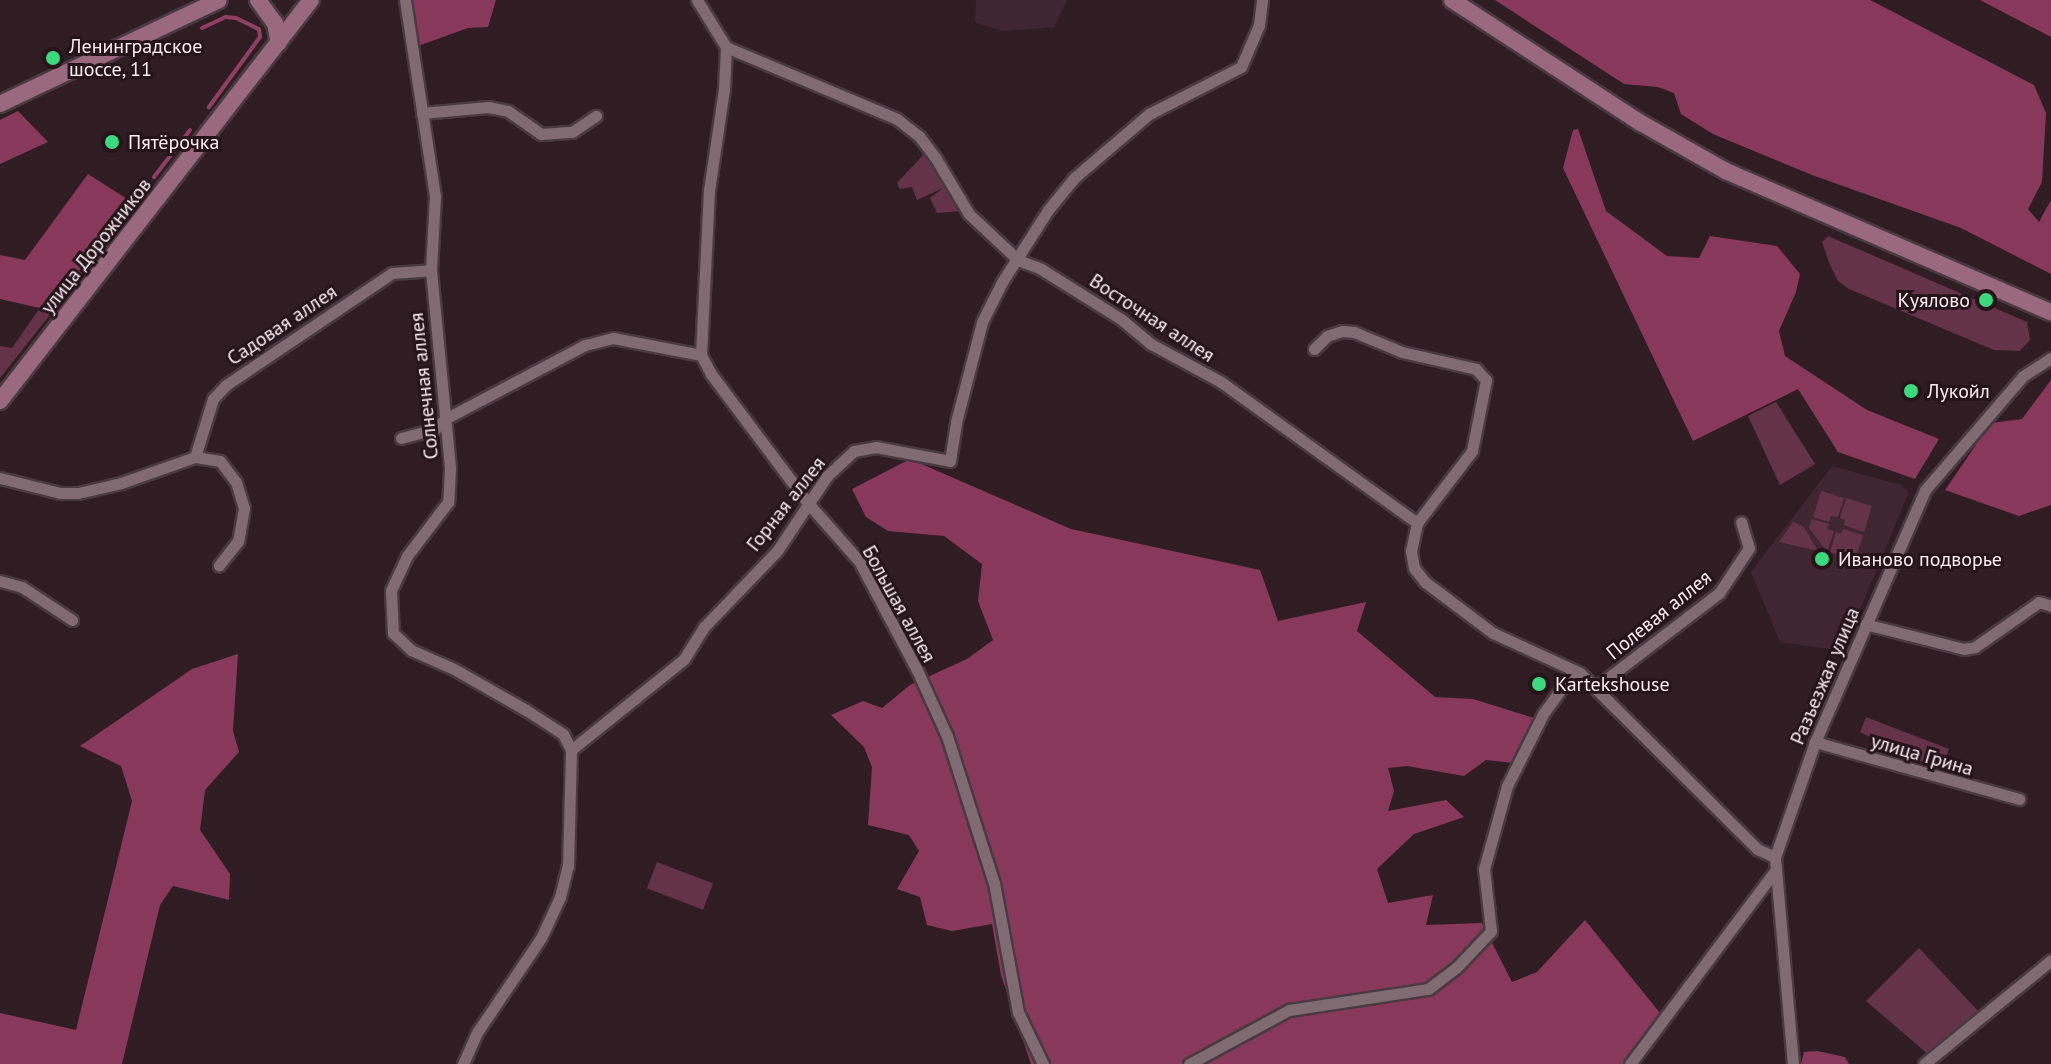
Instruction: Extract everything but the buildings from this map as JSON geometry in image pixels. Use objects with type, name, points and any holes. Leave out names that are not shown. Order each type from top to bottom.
[{"type":"main road","points":[[0,104],[219,0]]},
{"type":"main road","points":[[258,0],[275,23],[279,43]]},
{"type":"main road","name":"улица Дорожников","points":[[0,401],[311,0]]},
{"type":"main road","points":[[1452,0],[1641,123],[1726,171],[2051,312]]},
{"type":"street","name":"Солнечная аллея","points":[[405,0],[435,196],[431,270],[445,419],[450,439],[448,502],[407,556],[391,591],[393,633],[411,650],[454,669],[563,734],[571,750]]},
{"type":"street","points":[[401,438],[435,429],[445,419],[585,345],[613,338],[701,355],[709,190],[724,89],[726,47],[697,0]]},
{"type":"street","name":"Горная аллея","points":[[571,750],[684,659],[704,627],[777,551],[827,476],[854,451],[876,447],[950,461],[956,422],[982,322],[1048,210],[1074,178],[1149,114],[1241,67],[1259,25],[1262,0]]},
{"type":"street","name":"Восточная аллея","points":[[726,47],[897,119],[927,147],[969,214],[1018,260],[1041,269],[1121,319],[1151,344],[1221,382],[1417,523]]},
{"type":"street","points":[[422,113],[488,107],[508,111],[541,134],[572,132],[596,116]]},
{"type":"street","name":"Садовая аллея","points":[[195,457],[213,399],[226,385],[392,273],[431,270]]},
{"type":"street","points":[[1314,349],[1327,336],[1342,331],[1354,332],[1402,352],[1476,369],[1486,380],[1472,451],[1417,523],[1411,551],[1414,568],[1425,582],[1493,633],[1574,671],[1596,687],[1757,849],[1775,857]]},
{"type":"street","name":"Большая аллея","points":[[701,355],[711,374],[807,502],[859,561],[947,736],[994,883],[1018,1012],[1043,1064]]},
{"type":"street","name":"Разъезжая улица","points":[[1793,1064],[1775,857],[1815,742],[1927,487],[2023,376],[2051,358]]},
{"type":"street","points":[[0,478],[60,493],[78,493],[121,483],[195,457],[220,461],[236,482],[244,508],[238,541],[219,565]]},
{"type":"street","name":"Полевая аллея","points":[[1596,687],[1719,593],[1749,548],[1741,522]]},
{"type":"street","points":[[0,581],[22,587],[72,620]]},
{"type":"street","points":[[1865,624],[1964,649],[1975,647],[2039,602],[2051,606]]},
{"type":"street","points":[[1189,1064],[1289,1010],[1428,989],[1456,968],[1491,931],[1484,869],[1507,786],[1543,714],[1574,671]]},
{"type":"street","name":"улица Грина","points":[[1815,742],[2019,799]]},
{"type":"street","points":[[463,1064],[478,1031],[541,938],[560,897],[568,866],[571,750]]},
{"type":"street","points":[[1630,1064],[1775,871]]},
{"type":"street","points":[[1924,1064],[2051,960]]},
{"type":"shaded area","points":[[411,0],[496,0],[488,27],[468,28],[418,46]]},
{"type":"shaded area","points":[[976,0],[1067,0],[1054,27],[1002,31],[975,22]]},
{"type":"shaded area","points":[[1495,0],[1870,0],[2034,85],[2046,113],[2042,182],[2028,209],[2039,222],[2051,200],[2051,274],[1961,228],[1812,175],[1713,134],[1681,114],[1674,93],[1658,87],[1624,84]]},
{"type":"shaded area","points":[[1980,0],[2051,0],[2051,37]]},
{"type":"shaded area","points":[[18,111],[48,142],[0,164],[0,120]]},
{"type":"shaded area","points":[[1578,129],[1606,211],[1667,256],[1699,258],[1710,236],[1777,246],[1800,274],[1796,292],[1779,331],[1785,356],[1867,410],[1939,439],[1915,479],[1838,452],[1798,389],[1693,441],[1563,168],[1573,130]]},
{"type":"shaded area","points":[[925,153],[949,184],[961,211],[937,213],[930,198],[943,188],[917,200],[912,187],[900,189],[897,183]]},
{"type":"shaded area","points":[[88,174],[135,204],[53,311],[0,299],[0,255],[25,260]]},
{"type":"shaded area","points":[[1828,236],[2027,322],[2030,340],[2020,351],[1994,350],[1849,289],[1838,281],[1830,265],[1822,242]]},
{"type":"shaded area","points":[[40,308],[53,311],[0,378],[0,346],[12,348]]},
{"type":"shaded area","points":[[2051,380],[2051,505],[2019,516],[1945,490],[1991,423],[2022,419]]},
{"type":"shaded area","points":[[1776,402],[1815,464],[1780,485],[1748,416]]},
{"type":"shaded area","points":[[910,459],[1071,529],[1260,570],[1278,621],[1366,602],[1357,631],[1435,697],[1473,699],[1534,718],[1514,763],[1486,760],[1464,776],[1407,766],[1388,768],[1394,791],[1388,811],[1446,800],[1464,817],[1414,834],[1377,869],[1388,903],[1433,895],[1426,925],[1482,923],[1512,982],[1537,972],[1585,920],[1660,1013],[1624,1064],[1031,1064],[1001,975],[992,924],[952,931],[927,925],[920,897],[897,889],[919,851],[909,835],[868,825],[872,767],[864,747],[831,715],[863,701],[882,708],[910,685],[967,659],[993,640],[978,601],[982,564],[944,536],[888,531],[866,517],[852,489]]},
{"type":"shaded area","points":[[1832,466],[1901,485],[1909,492],[1843,651],[1780,642],[1751,572]]},
{"type":"shaded area","points":[[1821,491],[1844,498],[1838,517],[1831,516],[1829,522],[1813,517]]},
{"type":"shaded area","points":[[1846,498],[1872,506],[1864,532],[1844,525],[1845,520],[1840,518]]},
{"type":"shaded area","points":[[1812,519],[1829,524],[1827,529],[1834,531],[1827,552],[1809,528]]},
{"type":"shaded area","points":[[1793,522],[1804,527],[1818,551],[1779,542]]},
{"type":"shaded area","points":[[1843,529],[1863,535],[1855,560],[1830,552],[1836,532],[1841,534]]},
{"type":"shaded area","points":[[238,654],[233,731],[239,752],[205,790],[200,830],[230,874],[229,900],[173,886],[160,905],[122,1064],[0,1064],[0,1013],[76,1030],[132,801],[121,766],[80,746],[192,669]]},
{"type":"shaded area","points":[[1866,717],[1949,749],[1942,768],[1870,746],[1872,738],[1860,732]]},
{"type":"shaded area","points":[[657,862],[713,884],[703,910],[647,888]]},
{"type":"shaded area","points":[[1919,948],[1980,1013],[1929,1055],[1866,1001]]},
{"type":"shaded area","points":[[1817,1051],[1845,1057],[1849,1064],[1801,1064],[1804,1052]]},
{"type":"waterway","points":[[202,28],[226,17],[236,18],[259,29],[260,37],[209,107]]},
{"type":"waterway","points":[[154,177],[190,130]]},
{"type":"place","name":"Ленинградское шоссе, 11","points":[[53,58]]},
{"type":"place","name":"Пятёрочка","points":[[112,142]]},
{"type":"place","name":"Куялово","points":[[1986,300]]},
{"type":"place","name":"Лукойл","points":[[1911,391]]},
{"type":"place","name":"Иваново подворье","points":[[1822,559]]},
{"type":"place","name":"Kartekshouse","points":[[1539,684]]}]
